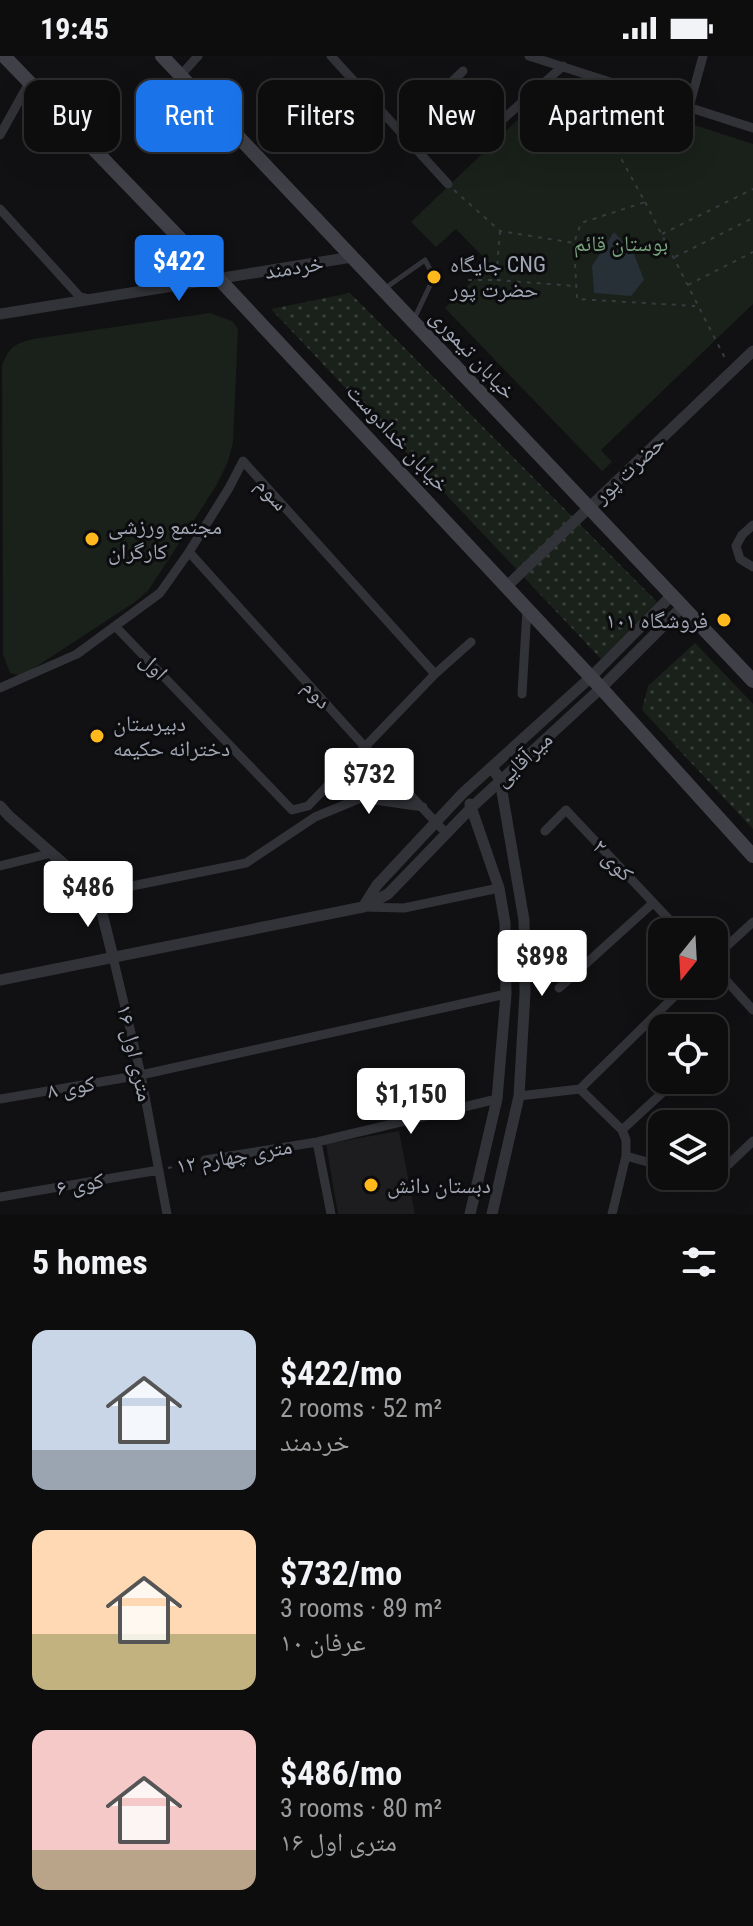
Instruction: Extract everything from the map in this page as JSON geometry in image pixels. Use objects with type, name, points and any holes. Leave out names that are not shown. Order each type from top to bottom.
[{"type":"main road","name":"خیابان خدادوست","points":[[4,56],[26,80]]},
{"type":"main road","name":"خیابان تیموری","points":[[162,56],[753,681]]},
{"type":"main road","name":"خیابان خدادوست","points":[[96,152],[596,682],[753,856]]},
{"type":"street","points":[[180,76],[198,56]]},
{"type":"street","points":[[331,56],[448,184]]},
{"type":"street","points":[[529,56],[609,80]]},
{"type":"street","points":[[693,92],[703,56]]},
{"type":"street","points":[[463,71],[438,95],[483,137],[561,64]]},
{"type":"street","points":[[0,135],[24,92]]},
{"type":"street","points":[[693,108],[753,128]]},
{"type":"street","points":[[0,209],[80,297],[92,299]]},
{"type":"street","name":"خردمند","points":[[0,314],[352,257]]},
{"type":"street","name":"حضرت پور","points":[[506,587],[753,353]]},
{"type":"street","name":"سوم","points":[[0,688],[77,654],[160,593],[189,552],[243,461],[435,674]]},
{"type":"street","points":[[753,525],[736,546],[740,559],[753,567]]},
{"type":"street","name":"دوم","points":[[189,552],[446,833]]},
{"type":"street","name":"میرآقایی","points":[[0,980],[363,907],[388,894],[596,682],[671,596]]},
{"type":"street","name":"میرآقایی","points":[[363,907],[377,885],[463,793],[682,607]]},
{"type":"street","points":[[522,694],[527,609]]},
{"type":"street","name":"اول","points":[[116,627],[292,810],[308,806],[365,747]]},
{"type":"street","points":[[365,747],[435,674],[471,642]]},
{"type":"street","points":[[492,767],[500,780],[524,920],[525,993],[519,1096],[492,1214]]},
{"type":"street","points":[[463,793],[472,807],[499,888],[505,923],[506,994],[497,1099],[470,1214]]},
{"type":"street","points":[[0,806],[97,893],[246,863],[315,817],[361,798],[423,807]]},
{"type":"street","name":"کوی ۲","points":[[545,831],[566,810],[667,918]]},
{"type":"street","points":[[0,866],[52,853]]},
{"type":"street","points":[[363,907],[404,908],[499,888]]},
{"type":"street","name":"۱۶ متری اول","points":[[97,893],[141,1075],[167,1214]]},
{"type":"street","points":[[559,988],[653,903]]},
{"type":"street","points":[[728,945],[753,922]]},
{"type":"street","points":[[728,982],[753,1010]]},
{"type":"street","points":[[141,1075],[506,994]]},
{"type":"street","points":[[519,1096],[580,1089],[673,998]]},
{"type":"street","name":"کوی ۸","points":[[0,1099],[141,1075]]},
{"type":"street","points":[[580,1089],[622,1130],[626,1140],[626,1156],[612,1214]]},
{"type":"street","points":[[622,1130],[661,1094]]},
{"type":"street","name":"۱۲ متری چهارم","points":[[205,1160],[317,1142],[497,1099]]},
{"type":"street","points":[[728,1165],[753,1141]]},
{"type":"street","points":[[317,1142],[331,1214]]},
{"type":"street","points":[[626,1156],[648,1162]]},
{"type":"street","name":"کوی ۶","points":[[0,1197],[159,1170]]},
{"type":"lane","points":[[382,290],[425,260],[434,277],[412,322]]},
{"type":"path","points":[[561,64],[645,202],[732,371]]},
{"type":"path","points":[[448,184],[500,231],[574,243]]},
{"type":"path","points":[[662,234],[753,189]]},
{"type":"path","points":[[645,202],[581,223],[574,243],[577,299],[698,307]]},
{"type":"path","points":[[673,258],[753,218]]},
{"type":"path","points":[[496,280],[500,231]]},
{"type":"path","points":[[687,285],[753,252]]},
{"type":"path","points":[[468,280],[577,286]]},
{"type":"path","name":"۱۲ متری چهارم","points":[[159,1170],[205,1160]]},
{"type":"shaded area","points":[[614,232],[634,254],[644,280],[631,296],[594,293],[592,266]]},
{"type":"shaded area","name":"دبستان دانش","points":[[399,1131],[415,1214],[338,1214],[326,1144]]},
{"type":"green space","name":"بوستان قائم","points":[[520,117],[520,152],[693,152],[693,124],[753,144],[753,304],[601,450],[612,462],[602,471],[445,308],[490,264],[456,229],[436,247],[411,222],[484,152],[504,152],[504,133]]},
{"type":"green space","points":[[350,293],[657,602],[601,659],[271,309]]},
{"type":"green space","name":"مجتمع ورزشی کارگران","points":[[210,313],[232,321],[238,329],[233,442],[228,462],[216,486],[148,591],[22,676],[10,673],[3,654],[2,366],[7,354],[17,345],[33,339]]},
{"type":"green space","points":[[695,643],[753,704],[753,829],[642,710],[648,686]]},
{"type":"place","name":"جایگاه CNG حضرت پور","points":[[434,277]]},
{"type":"place","name":"مجتمع ورزشی کارگران","points":[[92,539]]},
{"type":"place","name":"فروشگاه ۱۰۱","points":[[724,620]]},
{"type":"place","name":"دبیرستان دخترانه حکیمه","points":[[97,736]]},
{"type":"place","name":"دبستان دانش","points":[[371,1185]]}]
